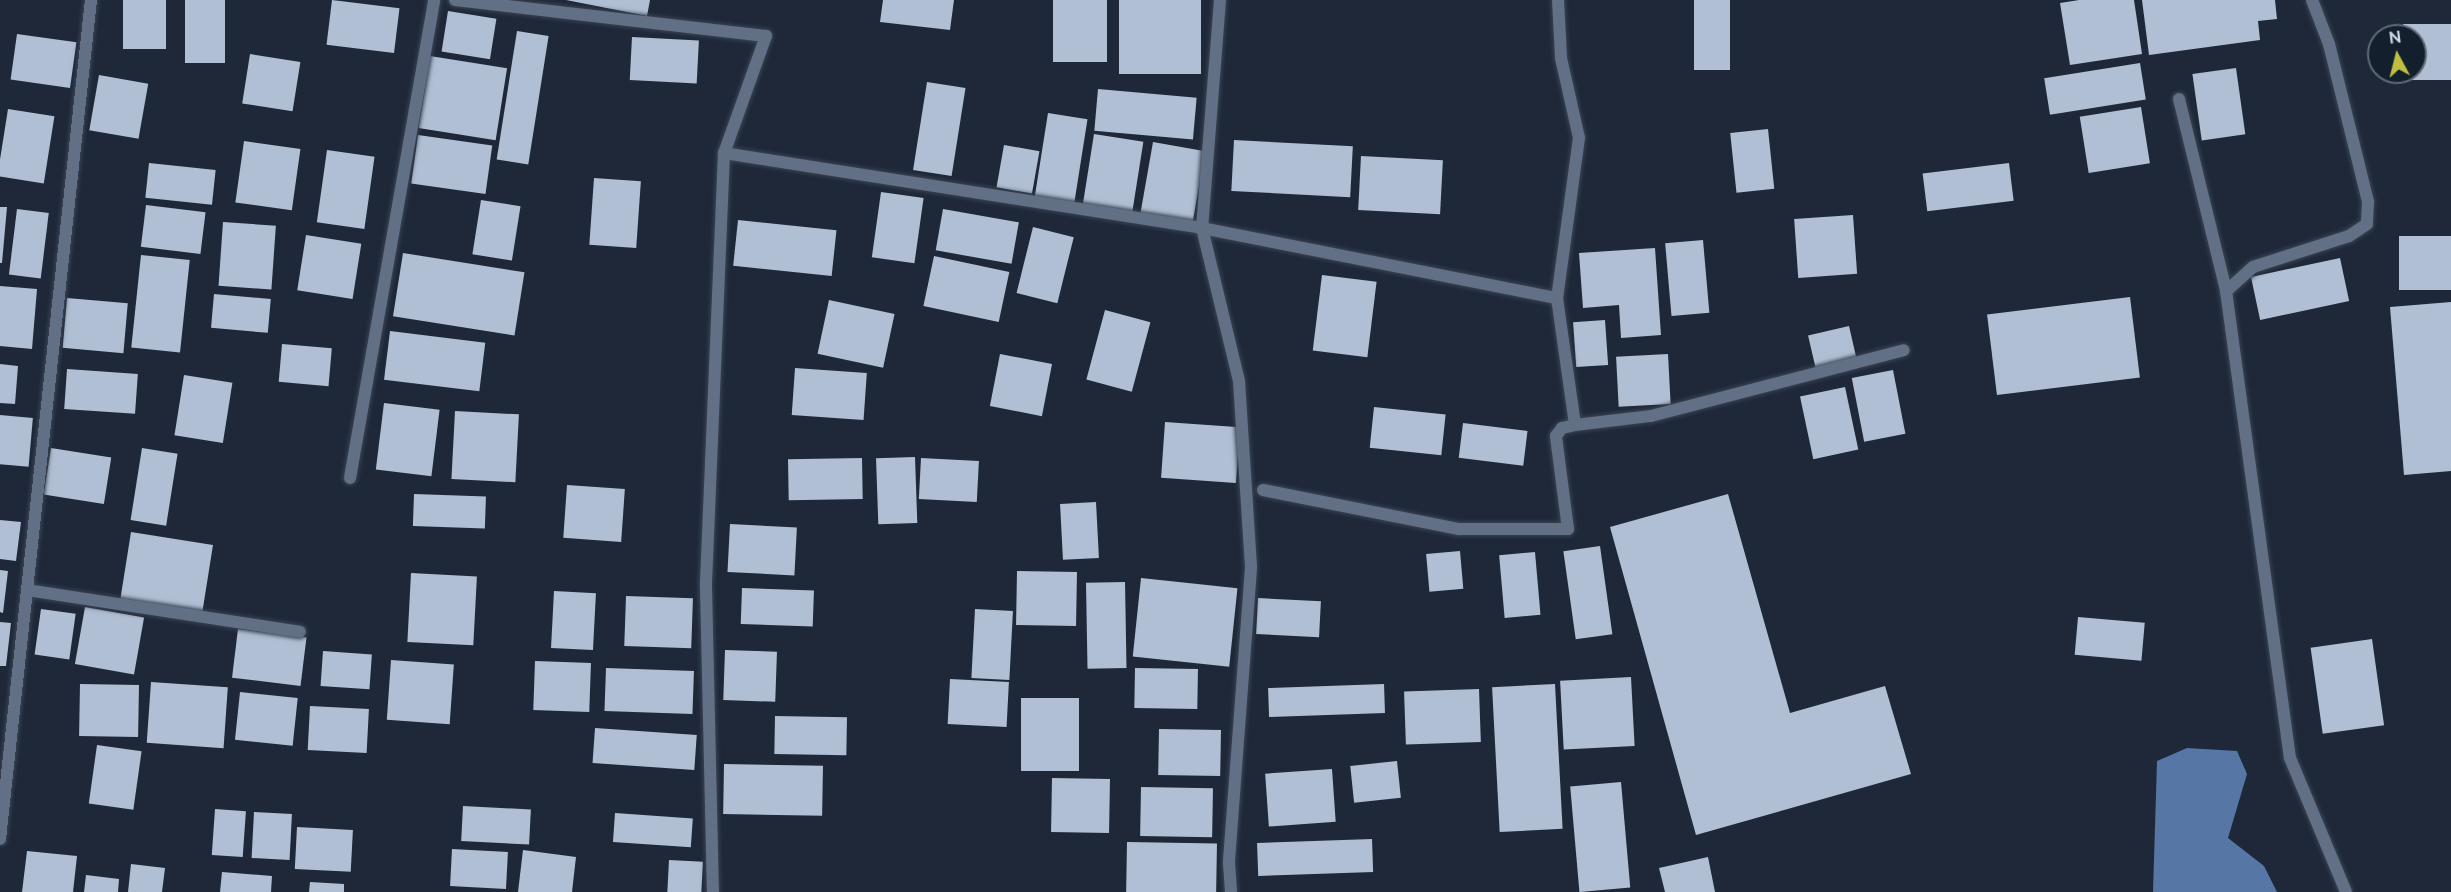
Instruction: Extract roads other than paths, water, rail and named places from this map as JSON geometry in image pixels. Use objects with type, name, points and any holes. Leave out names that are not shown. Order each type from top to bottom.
[{"type":"street","points":[[0,839],[91,0]]},
{"type":"street","points":[[350,478],[434,0]]},
{"type":"street","points":[[455,0],[766,36],[724,153],[706,587],[713,892]]},
{"type":"street","points":[[1220,0],[1202,228],[1239,381],[1251,568],[1229,863],[1231,892]]},
{"type":"street","points":[[1558,0],[1561,58],[1579,138],[1557,298],[1575,425]]},
{"type":"street","points":[[2226,291],[2253,267],[2349,236],[2367,224],[2368,202],[2337,78],[2312,0]]},
{"type":"street","points":[[2179,99],[2226,291],[2290,758],[2346,892]]},
{"type":"street","points":[[724,153],[1202,228],[1557,298]]},
{"type":"street","points":[[1263,490],[1459,529],[1568,529],[1556,436],[1562,428],[1651,416],[1904,350]]},
{"type":"street","points":[[27,590],[300,632]]},
{"type":"water","points":[[2187,748],[2237,751],[2247,774],[2228,838],[2264,866],[2277,892],[2153,892],[2157,761]]}]
